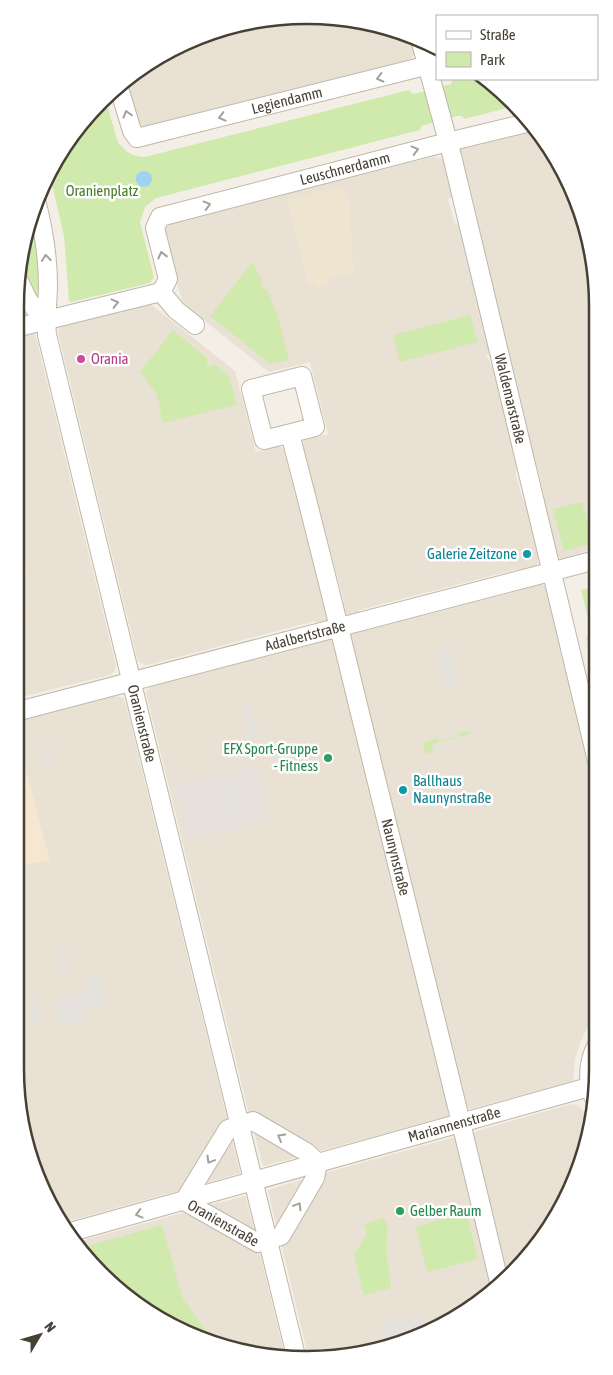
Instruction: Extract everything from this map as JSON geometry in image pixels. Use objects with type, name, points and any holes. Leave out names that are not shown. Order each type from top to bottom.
[{"type":"street","name":"Waldemarstraße","points":[[425,50],[432,65],[433,89],[448,142],[534,492],[551,572],[589,727]]},
{"type":"street","name":"Legiendamm","points":[[121,93],[132,131],[137,138],[432,65]]},
{"type":"street","name":"Leuschnerdamm","points":[[161,292],[168,280],[155,228],[160,217],[522,124]]},
{"type":"street","name":"Oranienstraße","points":[[39,216],[47,260],[48,285],[45,321],[54,364],[240,1125],[228,1129],[184,1201],[258,1244],[281,1236],[315,1178],[318,1163]]},
{"type":"street","name":"Oranienstraße","points":[[24,291],[28,300],[45,321]]},
{"type":"street","points":[[24,326],[161,292],[176,310],[195,325]]},
{"type":"street","name":"Naunynstraße","points":[[290,434],[340,628],[498,1276]]},
{"type":"street","name":"Adalbertstraße","points":[[24,710],[589,562]]},
{"type":"street","name":"Mariannenstraße","points":[[184,1201],[462,1124],[588,1092]]},
{"type":"street","points":[[268,1240],[240,1125],[253,1121],[306,1152],[318,1163]]},
{"type":"street","points":[[75,1231],[184,1201]]},
{"type":"street","name":"Oranienstraße","points":[[268,1240],[295,1351]]},
{"type":"shaded area","points":[[288,24],[325,24],[380,33],[410,43],[411,46],[415,45],[415,53],[411,59],[404,62],[147,127],[142,127],[138,124],[127,88],[149,71],[181,53],[233,33]]},
{"type":"shaded area","points":[[529,132],[542,149],[560,181],[580,233],[589,288],[589,551],[580,553],[580,556],[566,560],[555,554],[537,466],[534,466],[514,387],[517,385],[508,349],[505,349],[490,293],[493,290],[480,235],[474,219],[476,218],[459,150],[461,146],[466,144],[467,148]]},
{"type":"shaded area","points":[[433,157],[444,159],[455,197],[448,199],[455,224],[461,222],[493,352],[486,354],[502,389],[522,469],[515,471],[523,501],[530,500],[540,557],[536,567],[519,572],[518,569],[359,610],[359,613],[348,616],[345,614],[341,604],[344,602],[302,444],[305,440],[328,434],[310,362],[269,372],[186,306],[182,301],[163,230],[168,223]]},
{"type":"shaded area","points":[[339,187],[345,190],[349,199],[354,273],[327,279],[328,285],[317,288],[315,283],[308,285],[287,200]]},
{"type":"shaded area","points":[[465,238],[476,279],[469,280],[459,240]]},
{"type":"shaded area","points":[[149,303],[235,371],[256,452],[279,446],[283,448],[325,608],[328,608],[330,619],[327,622],[317,624],[315,621],[148,665],[138,661],[58,333],[60,326]]},
{"type":"shaded area","points":[[32,332],[36,337],[116,666],[115,671],[110,675],[24,697],[24,334]]},
{"type":"shaded area","points":[[24,558],[29,576],[24,578]]},
{"type":"shaded area","points":[[541,583],[547,588],[561,648],[559,648],[574,697],[587,754],[589,755],[589,1026],[580,1043],[575,1059],[573,1081],[471,1109],[466,1107],[349,632],[363,628],[365,631],[523,590],[523,587]]},
{"type":"shaded area","points":[[24,596],[29,614],[24,615]]},
{"type":"shaded area","points":[[589,635],[589,653],[585,636]]},
{"type":"shaded area","points":[[333,637],[357,721],[358,726],[354,727],[390,871],[395,875],[391,877],[409,949],[413,949],[414,954],[410,955],[427,1024],[431,1023],[435,1057],[451,1113],[446,1117],[316,1152],[249,1114],[146,693],[150,687],[321,642],[321,639]]},
{"type":"shaded area","points":[[447,647],[457,682],[445,685],[436,650]]},
{"type":"shaded area","points":[[115,696],[123,698],[228,1122],[188,1188],[68,1221],[45,1177],[33,1142],[24,1087],[24,720]]},
{"type":"shaded area","points":[[250,705],[259,737],[249,740],[240,707]]},
{"type":"shaded area","points":[[50,745],[54,760],[44,763],[40,747]]},
{"type":"shaded area","points":[[24,763],[50,860],[24,865]]},
{"type":"shaded area","points":[[258,765],[271,821],[188,841],[175,785]]},
{"type":"shaded area","points":[[231,787],[239,818],[228,821],[221,789]]},
{"type":"shaded area","points":[[64,948],[69,970],[60,972],[55,950]]},
{"type":"shaded area","points":[[98,975],[105,1002],[84,1007],[87,1018],[60,1025],[54,999],[89,991],[86,978]]},
{"type":"shaded area","points":[[36,997],[41,1019],[34,1021],[28,1000]]},
{"type":"shaded area","points":[[571,1104],[579,1106],[586,1114],[580,1142],[560,1194],[531,1241],[504,1270],[473,1136],[475,1132]]},
{"type":"shaded area","points":[[253,1127],[302,1156],[263,1166]]},
{"type":"shaded area","points":[[231,1135],[240,1173],[202,1184]]},
{"type":"shaded area","points":[[456,1138],[472,1190],[468,1191],[485,1261],[489,1260],[486,1265],[490,1284],[464,1304],[415,1330],[362,1346],[325,1351],[307,1351],[281,1243],[321,1174]]},
{"type":"shaded area","points":[[307,1178],[277,1229],[268,1190]]},
{"type":"shaded area","points":[[246,1196],[256,1237],[205,1206]]},
{"type":"shaded area","points":[[190,1211],[259,1249],[284,1351],[233,1342],[181,1322],[134,1293],[82,1240]]},
{"type":"shaded area","points":[[424,1313],[427,1324],[387,1339],[383,1323]]},
{"type":"green space","name":"Oranienplatz","points":[[453,80],[476,80],[507,108],[464,119],[462,116],[457,116],[421,126],[420,130],[156,198],[145,207],[140,222],[154,277],[150,283],[69,301],[64,236],[52,184],[71,149],[107,107],[118,142],[126,151],[133,155],[145,157],[409,90],[414,94],[451,84]]},
{"type":"green space","points":[[39,227],[40,238],[39,302],[25,282],[35,228]]},
{"type":"green space","points":[[252,262],[262,281],[260,282],[263,290],[267,289],[277,313],[289,360],[270,364],[210,316]]},
{"type":"green space","points":[[470,315],[478,342],[400,362],[393,335]]},
{"type":"green space","points":[[173,330],[208,359],[206,363],[211,367],[213,363],[229,376],[237,405],[163,423],[156,393],[140,372]]},
{"type":"green space","points":[[582,502],[589,528],[589,544],[564,551],[553,509]]},
{"type":"green space","points":[[589,588],[589,622],[581,590]]},
{"type":"green space","points":[[468,731],[469,734],[432,744],[433,752],[426,754],[423,743],[437,738],[438,741],[458,736],[458,734]]},
{"type":"green space","points":[[466,1211],[478,1259],[427,1272],[416,1227]]},
{"type":"green space","points":[[384,1218],[388,1229],[386,1248],[391,1288],[364,1295],[354,1255],[367,1233],[364,1224]]},
{"type":"green space","points":[[162,1225],[183,1299],[207,1333],[181,1322],[149,1304],[120,1281],[86,1246]]},
{"type":"water","points":[[144,171],[152,179],[144,187],[136,179]]},
{"type":"place","name":"Orania","points":[[81,359]]},
{"type":"place","name":"Galerie Zeitzone","points":[[527,554]]},
{"type":"place","name":"EFX Sport-Gruppe - Fitness","points":[[328,758]]},
{"type":"place","name":"Ballhaus Naunynstraße","points":[[403,790]]},
{"type":"place","name":"Gelber Raum","points":[[400,1211]]}]
